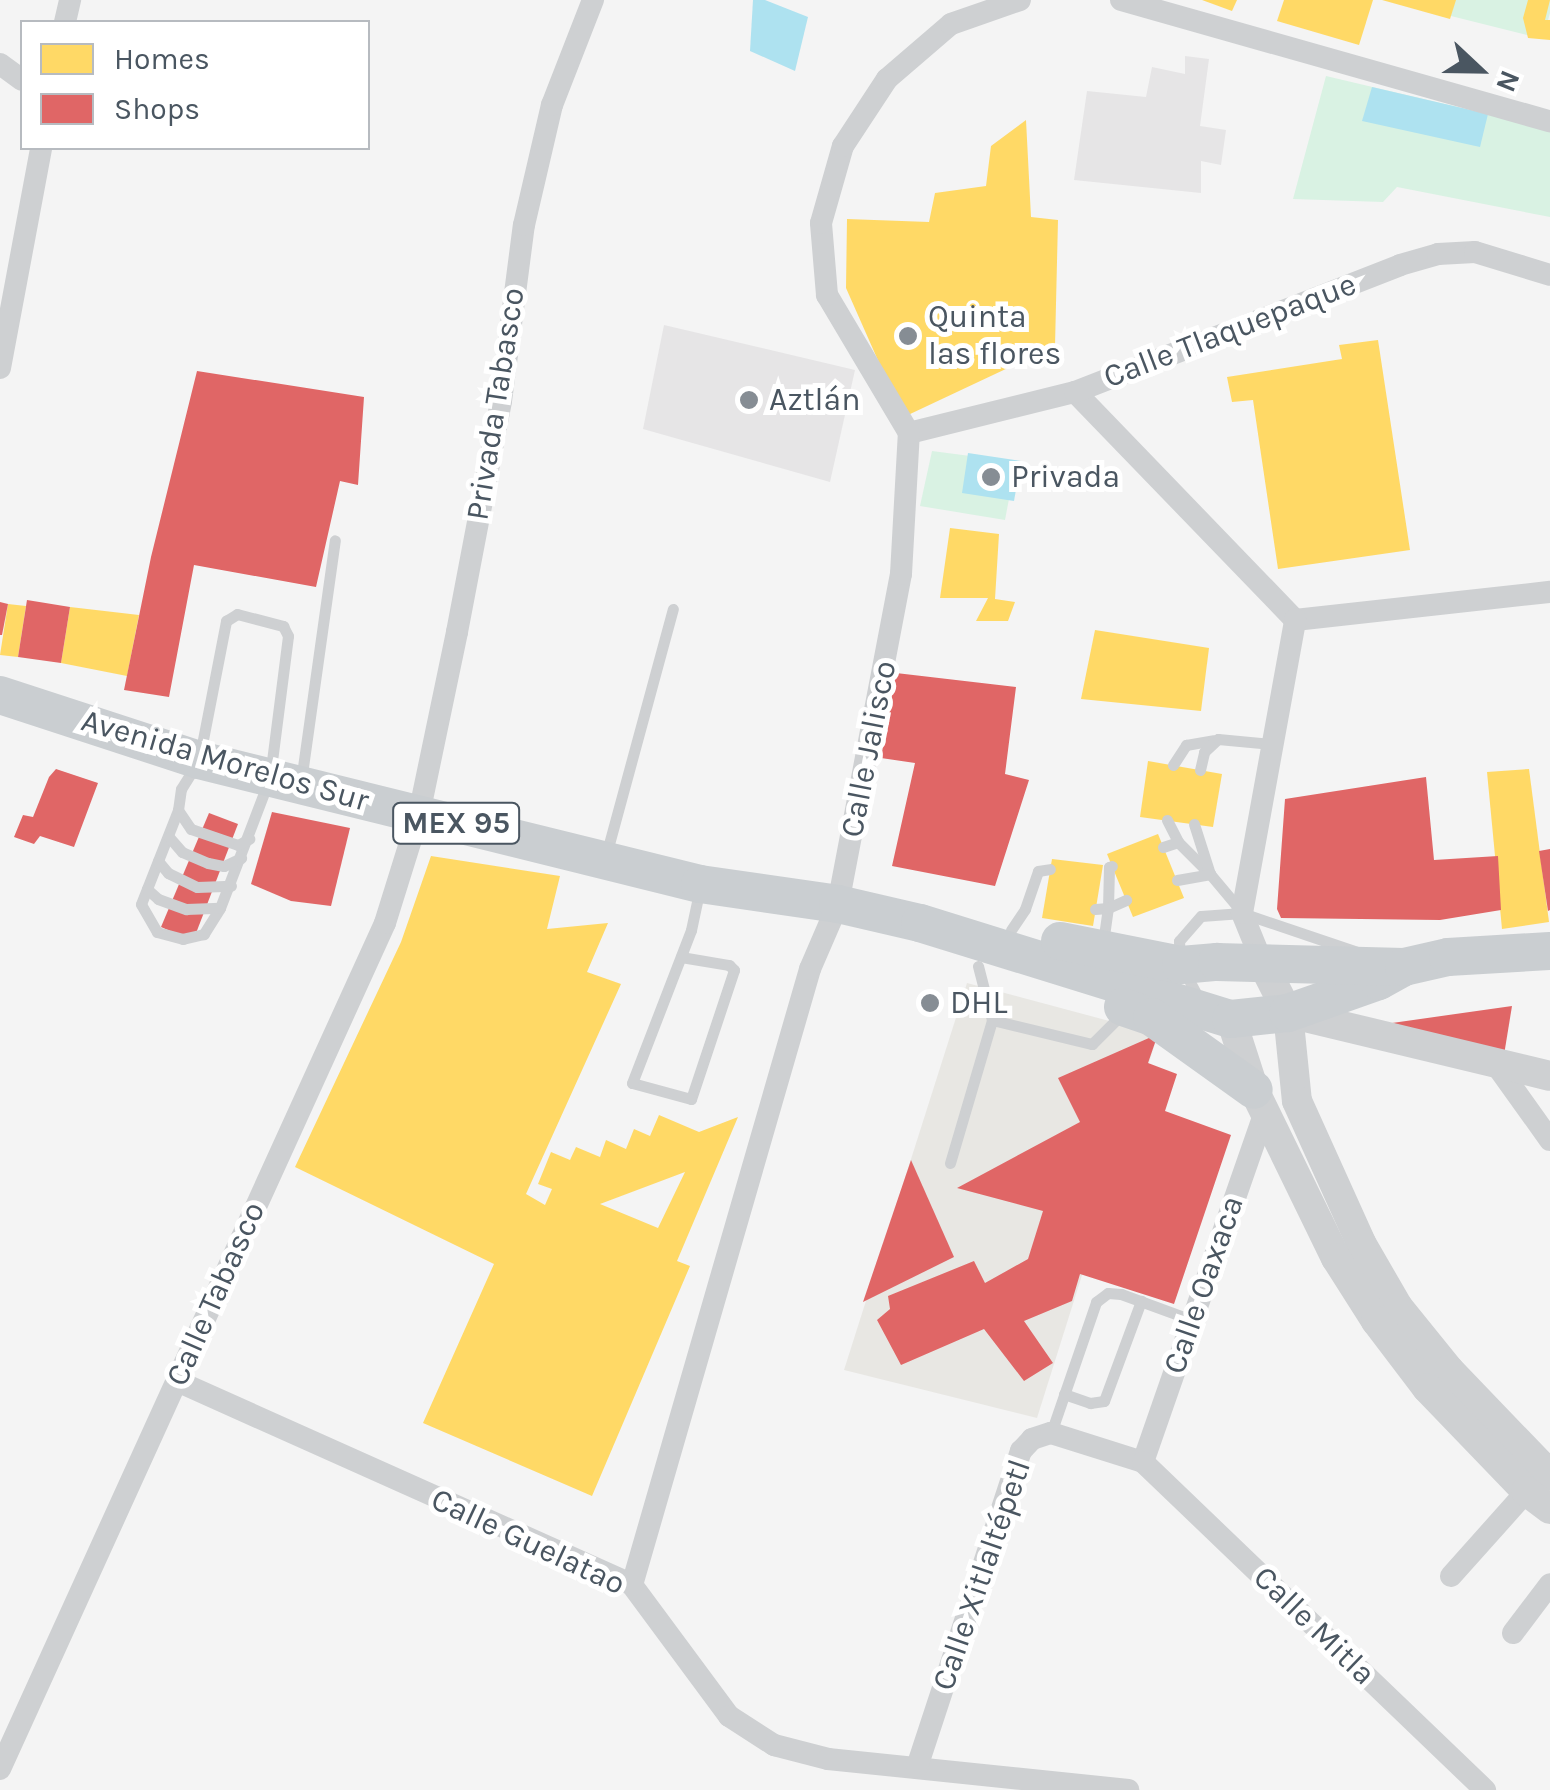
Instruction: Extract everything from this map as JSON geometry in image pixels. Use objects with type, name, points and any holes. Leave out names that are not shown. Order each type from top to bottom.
[{"type":"main road","name":"Avenida Morelos Sur","points":[[0,695],[198,760],[700,884],[838,904],[920,923],[1085,971],[1219,1016],[1288,1013],[1379,981],[1404,967]]},
{"type":"main road","name":"Avenida Morelos Sur","points":[[920,923],[958,918],[1018,920],[1102,950],[1182,965],[1262,962],[1404,967]]},
{"type":"main road","points":[[920,923],[978,966],[1152,1017],[1260,1100]]},
{"type":"main road","name":"MEX 95","points":[[1404,967],[1448,958],[1550,951]]},
{"type":"street","name":"Privada Tabasco","points":[[418,814],[501,400],[524,224],[552,105],[594,0]]},
{"type":"street","points":[[909,433],[827,295],[821,223],[843,146],[887,78],[951,24],[1020,0]]},
{"type":"street","points":[[1122,0],[1550,121]]},
{"type":"street","points":[[0,368],[40,150]]},
{"type":"street","name":"Calle Tlaquepaque","points":[[909,433],[1076,392],[1438,254],[1476,252],[1550,275]]},
{"type":"street","points":[[1076,392],[1295,620]]},
{"type":"street","name":"Calle Jalisco","points":[[632,1585],[810,969],[838,904],[901,574],[909,433]]},
{"type":"street","points":[[1295,620],[1550,592]]},
{"type":"street","points":[[1295,620],[1242,913],[1288,1013],[1297,1101],[1380,1275],[1398,1307],[1543,1486]]},
{"type":"street","name":"Calle Tabasco","points":[[0,1768],[385,924],[418,814]]},
{"type":"street","points":[[1288,1013],[1550,1076]]},
{"type":"street","points":[[1219,1016],[1336,1258],[1376,1321],[1427,1388],[1543,1486]]},
{"type":"street","points":[[1497,1066],[1550,1140]]},
{"type":"street","name":"Calle Oaxaca","points":[[1143,1462],[1260,1100]]},
{"type":"street","name":"Calle Guelatao","points":[[176,1382],[632,1585],[730,1716],[774,1745],[828,1760],[1128,1790]]},
{"type":"street","name":"Calle Xitlaltépetl","points":[[916,1767],[1022,1452],[1032,1439],[1052,1433],[1143,1462]]},
{"type":"street","name":"Calle Mitla","points":[[1143,1462],[1485,1790]]},
{"type":"street","points":[[1451,1576],[1543,1486]]},
{"type":"street","points":[[1513,1633],[1550,1584]]},
{"type":"lane","points":[[286,781],[288,636],[283,626],[237,614],[226,620],[198,760],[181,789],[169,836],[141,904],[145,918],[157,932],[183,938],[204,934],[231,886],[249,839],[255,810],[286,781],[335,540]]},
{"type":"lane","points":[[605,858],[674,609]]},
{"type":"lane","points":[[1173,766],[1186,746],[1218,739],[1272,744]]},
{"type":"lane","points":[[1200,770],[1204,752],[1218,739]]},
{"type":"lane","points":[[178,810],[191,829],[205,835],[238,845],[249,839]]},
{"type":"lane","points":[[1167,820],[1178,842],[1242,913]]},
{"type":"lane","points":[[1194,824],[1210,874]]},
{"type":"lane","points":[[169,836],[182,852],[208,863],[224,866],[242,858]]},
{"type":"lane","points":[[1162,847],[1178,842]]},
{"type":"lane","points":[[158,861],[168,873],[196,887],[231,886]]},
{"type":"lane","points":[[1102,950],[1102,908],[1108,867]]},
{"type":"lane","points":[[1018,920],[1038,871],[1050,869]]},
{"type":"lane","points":[[1176,880],[1210,874]]},
{"type":"lane","points":[[681,958],[729,965],[734,970],[690,1098],[632,1083],[681,958],[700,884]]},
{"type":"lane","points":[[147,888],[158,899],[186,909],[220,908]]},
{"type":"lane","points":[[1102,908],[1126,900]]},
{"type":"lane","points":[[1018,920],[1044,903]]},
{"type":"lane","points":[[1219,1016],[1182,965],[1180,941],[1189,925],[1201,916],[1242,913],[1404,967]]},
{"type":"lane","points":[[950,1163],[992,1020],[978,966]]},
{"type":"lane","points":[[992,1020],[1092,1044],[1127,1008]]},
{"type":"lane","points":[[1052,1433],[1096,1302],[1108,1294],[1141,1301],[1192,1320]]},
{"type":"lane","points":[[1064,1394],[1090,1403],[1104,1400],[1141,1301]]},
{"type":"shaded area","points":[[1185,56],[1209,59],[1200,126],[1226,130],[1221,165],[1201,161],[1201,193],[1074,180],[1087,91],[1146,97],[1152,67],[1185,74]]},
{"type":"shaded area","name":"Aztlán","points":[[664,325],[855,370],[830,482],[643,429]]},
{"type":"shaded area","points":[[967,983],[1158,1034],[1037,1418],[844,1370]]},
{"type":"green space","points":[[1387,0],[1550,0],[1550,13],[1543,39]]},
{"type":"green space","points":[[1326,76],[1550,129],[1550,217],[1397,187],[1383,202],[1293,199]]},
{"type":"green space","points":[[932,451],[1016,462],[1005,520],[920,506]]},
{"type":"water","points":[[753,0],[765,0],[808,17],[795,71],[750,51]]},
{"type":"water","points":[[1372,87],[1488,114],[1480,147],[1362,121]]},
{"type":"water","name":"Privada","points":[[968,453],[1021,461],[1014,501],[962,493]]},
{"type":"building: Homes","points":[[1202,0],[1237,0],[1232,11]]},
{"type":"building: Homes","points":[[1284,0],[1373,0],[1359,45],[1277,21]]},
{"type":"building: Homes","points":[[1382,0],[1456,0],[1450,19]]},
{"type":"building: Homes","points":[[1528,0],[1550,0],[1545,20],[1550,20],[1550,40],[1528,38],[1523,18]]},
{"type":"building: Homes","name":"Quinta las flores","points":[[1026,120],[1031,217],[1058,220],[1055,346],[908,415],[884,374],[846,288],[847,219],[929,222],[935,193],[986,186],[991,146]]},
{"type":"building: Homes","points":[[1378,340],[1410,550],[1278,569],[1253,400],[1232,402],[1227,377],[1342,359],[1339,345]]},
{"type":"building: Homes","points":[[950,528],[999,534],[995,599],[1015,602],[1008,621],[976,621],[988,598],[940,598]]},
{"type":"building: Homes","points":[[8,604],[26,606],[18,657],[0,655]]},
{"type":"building: Homes","points":[[70,607],[139,615],[127,676],[61,663]]},
{"type":"building: Homes","points":[[1095,630],[1209,648],[1201,711],[1081,699]]},
{"type":"building: Homes","points":[[1148,761],[1222,774],[1213,827],[1140,817]]},
{"type":"building: Homes","points":[[1529,769],[1549,922],[1502,929],[1487,772]]},
{"type":"building: Homes","points":[[1158,834],[1184,898],[1133,917],[1107,854]]},
{"type":"building: Homes","points":[[431,856],[560,876],[547,929],[608,923],[587,972],[621,984],[526,1194],[545,1205],[552,1189],[538,1184],[551,1152],[570,1160],[576,1147],[600,1157],[606,1140],[626,1149],[634,1129],[650,1136],[659,1115],[699,1132],[738,1117],[677,1261],[690,1266],[592,1496],[423,1423],[494,1264],[295,1167],[401,942]],"holes":[[[685,1172],[658,1228],[600,1204]]]},
{"type":"building: Homes","points":[[1052,859],[1103,865],[1093,926],[1042,918]]},
{"type":"building: Shops","points":[[197,371],[364,397],[358,485],[340,481],[316,587],[194,565],[169,697],[124,690],[151,557]]},
{"type":"building: Shops","points":[[27,600],[70,607],[61,663],[18,657]]},
{"type":"building: Shops","points":[[0,602],[8,604],[2,635],[0,635]]},
{"type":"building: Shops","points":[[896,673],[1016,687],[1005,774],[1029,780],[995,886],[892,866],[915,763],[881,758]]},
{"type":"building: Shops","points":[[56,769],[98,783],[74,847],[40,836],[34,844],[14,837],[23,815],[33,817]]},
{"type":"building: Shops","points":[[1426,777],[1434,860],[1498,856],[1501,910],[1440,920],[1281,918],[1277,909],[1285,799]]},
{"type":"building: Shops","points":[[272,812],[350,828],[331,906],[291,901],[251,884]]},
{"type":"building: Shops","points":[[209,813],[238,824],[193,941],[161,927]]},
{"type":"building: Shops","points":[[1550,849],[1550,910],[1548,911],[1539,851]]},
{"type":"building: Shops","points":[[1512,1006],[1504,1055],[1392,1023]]},
{"type":"building: Shops","points":[[1158,1034],[1148,1063],[1177,1074],[1165,1111],[1231,1135],[1174,1304],[1080,1274],[1072,1301],[1024,1321],[1053,1363],[1024,1381],[984,1329],[901,1365],[877,1320],[890,1309],[888,1296],[974,1261],[985,1283],[1028,1259],[1043,1211],[957,1188],[1080,1122],[1058,1078]]},
{"type":"building: Shops","points":[[911,1160],[954,1257],[863,1302]]},
{"type":"place","name":"Quinta las flores","points":[[908,336]]},
{"type":"place","name":"Aztlán","points":[[749,400]]},
{"type":"place","name":"Privada","points":[[991,477]]},
{"type":"place","name":"DHL","points":[[930,1003]]}]
